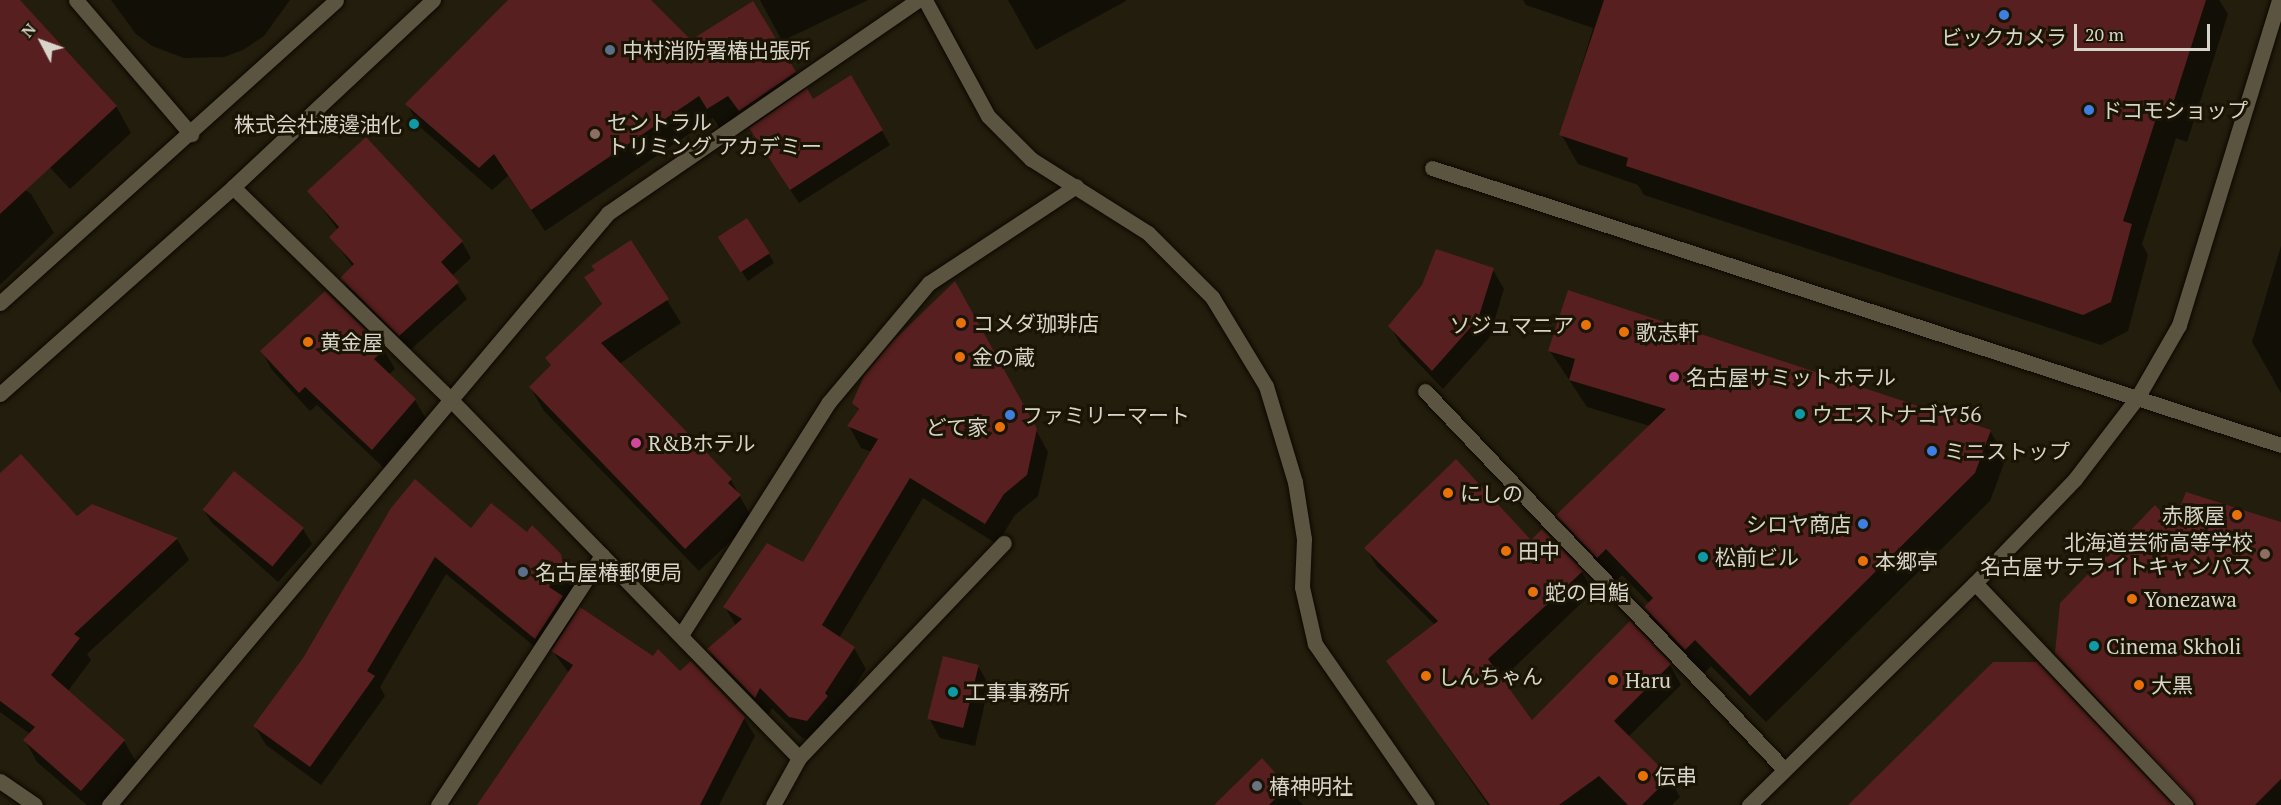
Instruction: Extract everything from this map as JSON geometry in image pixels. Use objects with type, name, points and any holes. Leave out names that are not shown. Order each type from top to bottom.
[{"type":"street","points":[[76,0],[191,134]]},
{"type":"street","points":[[0,303],[191,134],[336,0]]},
{"type":"street","points":[[0,394],[233,187],[433,0]]},
{"type":"street","points":[[109,805],[608,213],[918,0]]},
{"type":"street","points":[[925,0],[988,116],[1031,159],[1148,234],[1212,297],[1266,386],[1295,482],[1304,539],[1302,587],[1315,644],[1427,805]]},
{"type":"street","points":[[1749,805],[1975,583],[2074,479],[2137,398],[2179,325],[2279,0]]},
{"type":"street","points":[[1432,168],[2281,445]]},
{"type":"street","points":[[681,635],[829,402],[929,283],[1076,186]]},
{"type":"street","points":[[233,187],[451,400],[799,758]]},
{"type":"street","points":[[1425,391],[1784,769]]},
{"type":"street","points":[[773,805],[799,758],[1004,543]]},
{"type":"street","points":[[438,805],[602,555]]},
{"type":"street","points":[[1975,583],[2186,805]]},
{"type":"street","points":[[0,781],[35,805]]},
{"type":"building","points":[[0,0],[20,0],[117,106],[0,214]]},
{"type":"building","points":[[508,0],[651,0],[691,40],[753,1],[796,72],[739,111],[728,96],[707,109],[699,96],[531,210],[494,154],[479,168],[405,104]]},
{"type":"building","points":[[1604,0],[2206,0],[2170,113],[2159,109],[2123,221],[2132,224],[2111,302],[2083,315],[1626,166],[1628,158],[1559,135]]},
{"type":"building","points":[[851,75],[883,130],[790,190],[749,128],[807,88],[813,99]]},
{"type":"building","points":[[366,137],[463,241],[441,262],[459,282],[399,336],[340,278],[354,264],[329,237],[339,227],[307,191]]},
{"type":"building","points":[[747,218],[770,253],[741,272],[718,237]]},
{"type":"building","points":[[631,240],[669,299],[601,343],[732,479],[728,483],[741,495],[685,549],[529,387],[551,365],[545,358],[602,304],[584,277],[595,270],[591,266]]},
{"type":"building","points":[[1436,249],[1494,268],[1478,319],[1432,371],[1388,326],[1422,285]]},
{"type":"building","points":[[955,281],[1037,429],[1027,475],[1004,494],[985,524],[910,478],[822,625],[855,647],[825,693],[828,696],[807,721],[789,717],[760,688],[755,698],[707,649],[742,619],[723,607],[767,543],[803,562],[878,439],[847,426],[859,409],[852,403],[864,376],[893,341]]},
{"type":"building","points":[[1568,290],[1991,430],[1975,473],[1750,696],[1695,640],[1685,650],[1644,607],[1653,598],[1606,549],[1597,558],[1556,515],[1666,409],[1569,380],[1575,359],[1548,351]]},
{"type":"building","points":[[325,291],[385,349],[374,359],[416,399],[372,450],[305,387],[299,393],[260,351]]},
{"type":"building","points":[[21,454],[77,516],[92,504],[178,538],[74,634],[80,638],[51,675],[125,740],[81,791],[23,740],[35,727],[0,701],[0,473]]},
{"type":"building","points":[[1456,459],[1531,540],[1542,529],[1583,571],[1488,659],[1532,720],[1630,621],[1671,664],[1614,721],[1670,777],[1642,805],[1628,805],[1599,776],[1559,805],[1490,805],[1386,661],[1438,621],[1364,548]]},
{"type":"building","points":[[234,471],[304,528],[272,566],[203,510]]},
{"type":"building","points":[[415,479],[471,528],[491,503],[527,532],[532,525],[561,554],[564,567],[549,587],[563,596],[535,639],[435,557],[367,671],[375,676],[310,767],[253,726],[303,658],[391,508]]},
{"type":"building","points":[[2186,492],[2281,522],[2281,779],[2255,805],[2196,805],[2055,653],[2060,603],[2155,505],[2173,524]]},
{"type":"building","points":[[580,607],[653,656],[658,649],[680,671],[691,661],[745,717],[700,805],[477,805],[573,665],[551,651]]},
{"type":"building","name":"工事事務所","points":[[943,656],[979,665],[963,728],[927,719]]},
{"type":"building","points":[[1993,662],[2037,662],[2173,805],[1848,805]]},
{"type":"building","points":[[1262,758],[1288,787],[1269,805],[1214,805]]},
{"type":"place","name":"ビックカメラ","points":[[2004,15]]},
{"type":"place","name":"中村消防署椿出張所","points":[[610,50]]},
{"type":"place","name":"ドコモショップ","points":[[2089,110]]},
{"type":"place","name":"株式会社渡邊油化","points":[[414,124]]},
{"type":"place","name":"セントラル トリミング アカデミー","points":[[595,134]]},
{"type":"place","name":"コメダ珈琲店","points":[[961,323]]},
{"type":"place","name":"ソジュマニア","points":[[1586,325]]},
{"type":"place","name":"歌志軒","points":[[1624,332]]},
{"type":"place","name":"黄金屋","points":[[308,342]]},
{"type":"place","name":"金の蔵","points":[[960,357]]},
{"type":"place","name":"名古屋サミットホテル","points":[[1674,377]]},
{"type":"place","name":"ウエストナゴヤ56","points":[[1800,414]]},
{"type":"place","name":"ファミリーマート","points":[[1010,415]]},
{"type":"place","name":"どて家","points":[[1000,427]]},
{"type":"place","name":"R&Bホテル","points":[[636,443]]},
{"type":"place","name":"ミニストップ","points":[[1932,451]]},
{"type":"place","name":"にしの","points":[[1448,493]]},
{"type":"place","name":"赤豚屋","points":[[2237,515]]},
{"type":"place","name":"シロヤ商店","points":[[1863,524]]},
{"type":"place","name":"田中","points":[[1506,551]]},
{"type":"place","name":"北海道芸術高等学校 名古屋サテライトキャンパス","points":[[2265,554]]},
{"type":"place","name":"松前ビル","points":[[1703,557]]},
{"type":"place","name":"本郷亭","points":[[1863,561]]},
{"type":"place","name":"名古屋椿郵便局","points":[[523,572]]},
{"type":"place","name":"蛇の目鮨","points":[[1533,592]]},
{"type":"place","name":"Yonezawa","points":[[2132,599]]},
{"type":"place","name":"Cinema Skholi","points":[[2094,646]]},
{"type":"place","name":"しんちゃん","points":[[1426,676]]},
{"type":"place","name":"Haru","points":[[1613,680]]},
{"type":"place","name":"大黒","points":[[2139,685]]},
{"type":"place","name":"工事事務所","points":[[953,692]]},
{"type":"place","name":"伝串","points":[[1643,776]]},
{"type":"place","name":"椿神明社","points":[[1257,786]]}]
